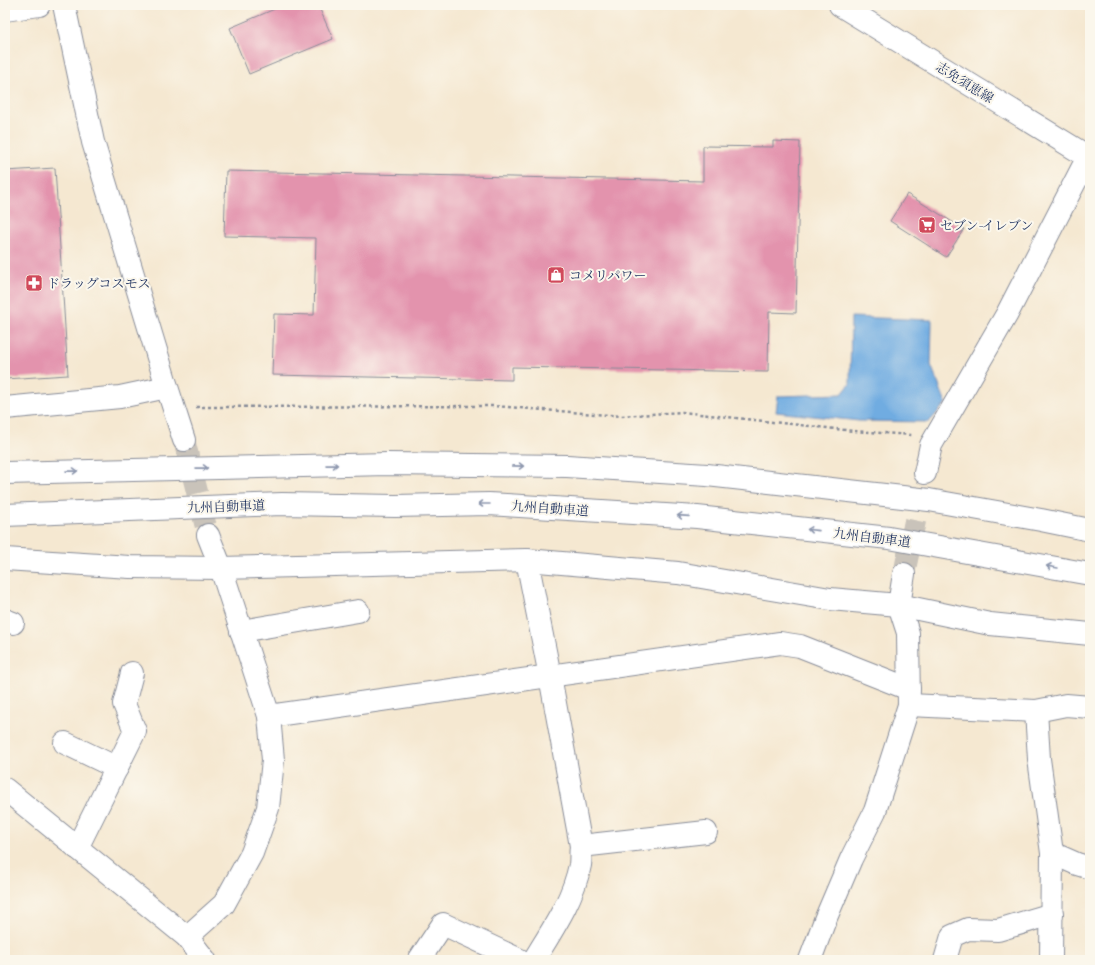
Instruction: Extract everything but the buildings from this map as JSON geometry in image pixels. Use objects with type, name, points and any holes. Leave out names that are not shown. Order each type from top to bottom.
[{"type":"main road","points":[[5,10],[39,5]]},
{"type":"main road","points":[[64,5],[93,142],[184,440]]},
{"type":"main road","name":"志免須恵線","points":[[840,5],[1089,156]]},
{"type":"main road","points":[[925,473],[931,446],[936,436],[1006,314],[1089,156]]},
{"type":"main road","points":[[5,408],[120,397],[167,387]]},
{"type":"main road","points":[[5,473],[39,471],[388,464],[575,467],[708,475],[929,500],[1090,530]]},
{"type":"main road","points":[[5,467],[39,471]]},
{"type":"main road","name":"九州自動車道","points":[[5,515],[282,504],[395,506],[489,504],[697,517],[890,538],[1090,574]]},
{"type":"main road","points":[[187,937],[224,904],[252,854],[268,808],[273,760],[269,716],[221,568],[208,535]]},
{"type":"main road","points":[[5,559],[130,567],[221,568],[527,560],[678,573],[830,599],[899,605],[990,624],[1090,634]]},
{"type":"main road","points":[[527,560],[550,676],[580,846],[580,864],[571,896],[534,960]]},
{"type":"main road","points":[[814,959],[825,920],[851,859],[875,811],[909,697],[908,632],[899,605],[904,574]]},
{"type":"main road","points":[[241,631],[358,611]]},
{"type":"main road","points":[[269,716],[780,643],[800,646],[909,697],[1036,711],[1066,705],[1090,706]]},
{"type":"main road","points":[[77,848],[135,731],[124,704],[132,673]]},
{"type":"main road","points":[[1036,711],[1039,759],[1052,853],[1051,960]]},
{"type":"main road","points":[[65,743],[117,768]]},
{"type":"main road","points":[[5,789],[187,937],[205,960]]},
{"type":"main road","points":[[580,846],[706,832]]},
{"type":"main road","points":[[1052,853],[1090,868]]},
{"type":"main road","points":[[945,960],[952,936],[968,929],[998,930],[1052,914]]},
{"type":"main road","points":[[419,960],[443,924],[520,960]]},
{"type":"path","points":[[175,411],[191,407],[494,406],[621,416],[682,412],[854,431],[936,436]]},
{"type":"water","points":[[851,317],[932,320],[931,365],[946,403],[929,422],[859,421],[776,412],[778,396],[842,394],[850,384]]},
{"type":"tunnel","points":[[184,440],[208,535]]},
{"type":"tunnel","points":[[904,574],[925,473]]},
{"type":"place","name":"セブン-イレブン","points":[[927,225]]},
{"type":"place","name":"コメリパワー","points":[[556,275]]},
{"type":"place","name":"ドラッグコスモス","points":[[34,283]]}]
